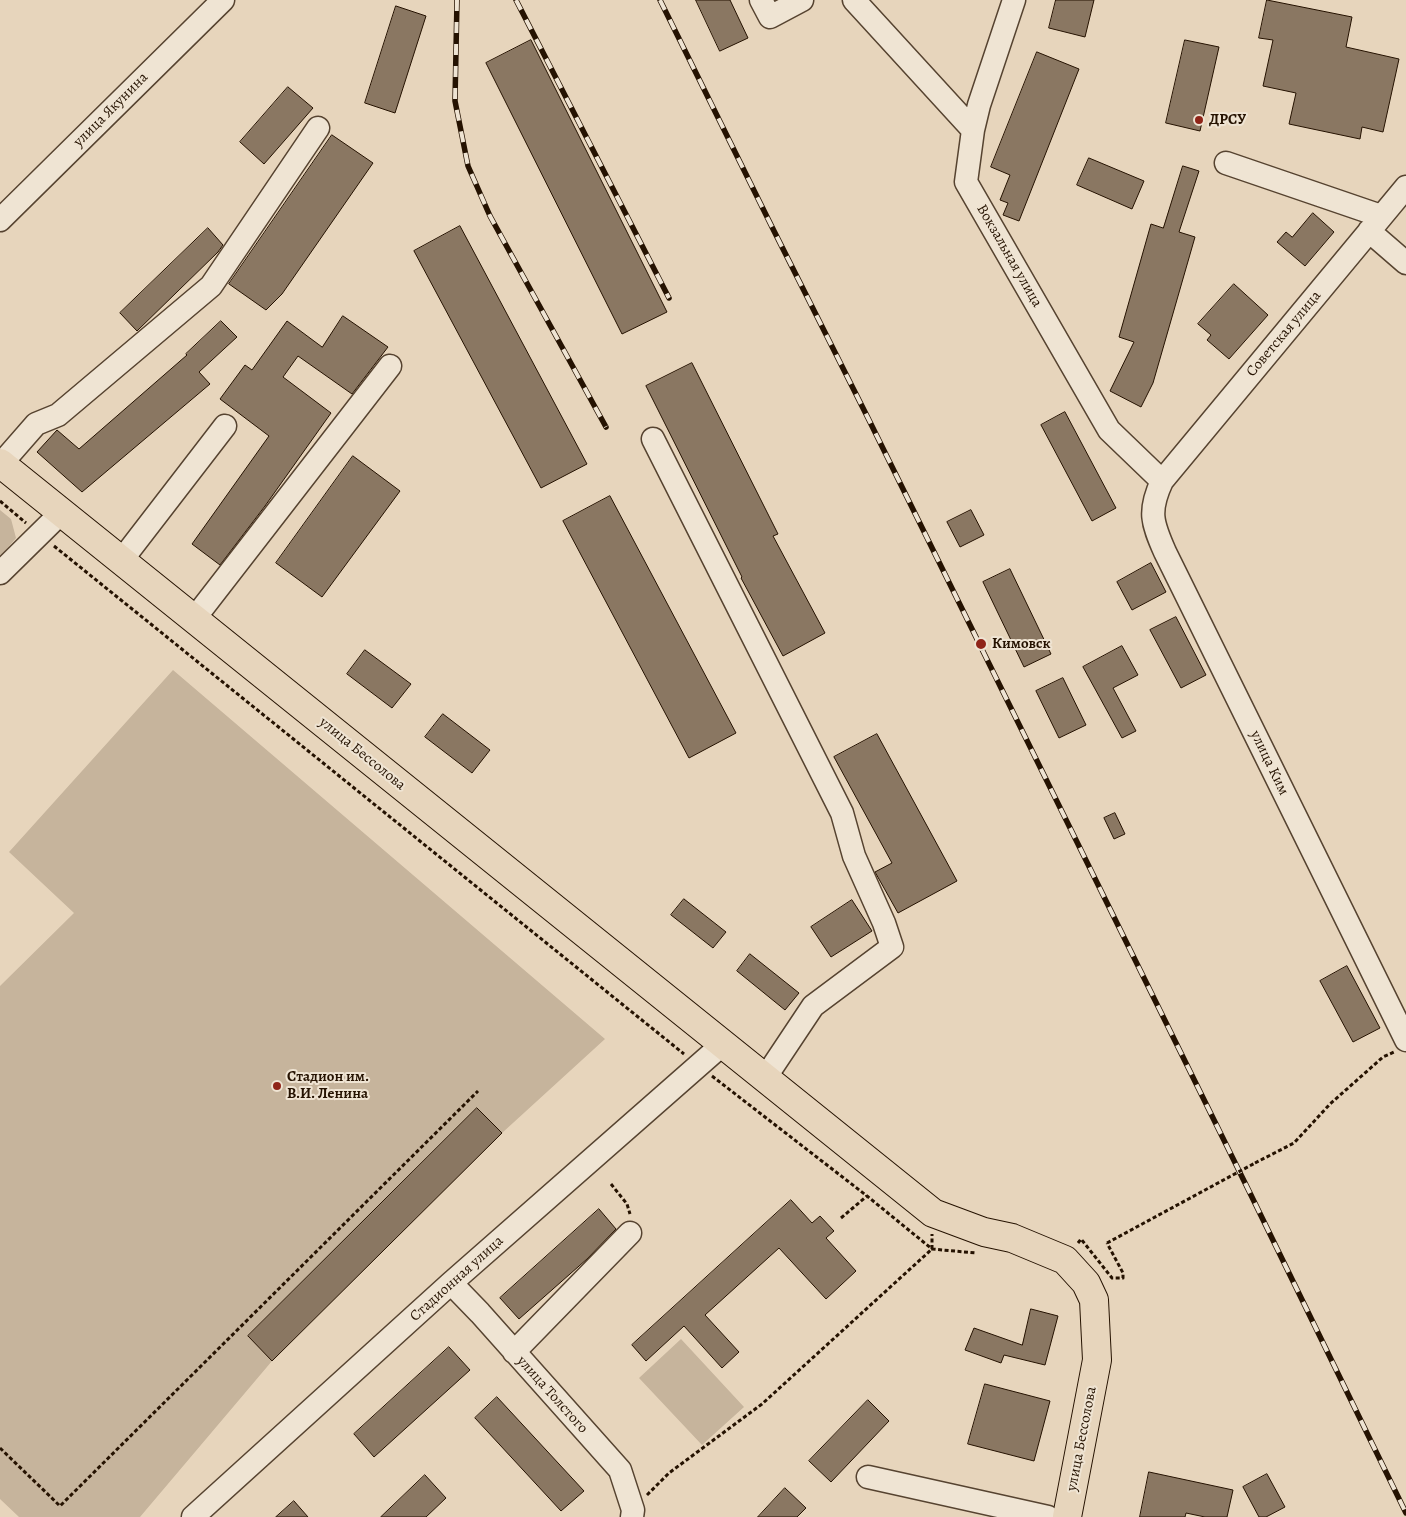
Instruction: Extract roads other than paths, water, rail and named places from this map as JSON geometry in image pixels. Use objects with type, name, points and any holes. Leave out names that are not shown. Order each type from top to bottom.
[{"type":"main road","name":"улица Бессолова","points":[[1,464],[932,1213],[984,1232],[1012,1238],[1064,1260],[1086,1282],[1094,1300],[1097,1360],[1067,1517]]},
{"type":"street","name":"улица Якунина","points":[[0,220],[223,0]]},
{"type":"street","points":[[761,0],[770,17],[802,0]]},
{"type":"street","points":[[854,0],[973,130]]},
{"type":"street","name":"Вокзальная улица","points":[[1014,0],[979,104],[973,130],[966,182],[1109,430],[1162,481]]},
{"type":"street","points":[[1,464],[36,424],[58,415],[211,286],[318,128]]},
{"type":"street","points":[[1226,163],[1375,223],[1406,263]]},
{"type":"street","name":"Советская улица","points":[[1162,481],[1406,187]]},
{"type":"street","points":[[194,619],[390,366]]},
{"type":"street","points":[[121,561],[225,426]]},
{"type":"street","points":[[653,440],[842,813],[854,856],[884,923],[892,947],[813,1006],[765,1078]]},
{"type":"street","name":"улица Ким","points":[[1162,481],[1155,497],[1153,511],[1156,531],[1402,1046]]},
{"type":"street","points":[[0,574],[62,512]]},
{"type":"street","name":"Стадионная улица","points":[[193,1517],[451,1283],[724,1044]]},
{"type":"street","points":[[514,1352],[630,1233]]},
{"type":"street","name":"улица Толстого","points":[[451,1283],[620,1470],[632,1513]]},
{"type":"street","points":[[868,1477],[995,1511],[1048,1517]]},
{"type":"railway","points":[[457,0],[455,101],[468,166],[490,216],[606,427]]},
{"type":"railway","points":[[516,0],[669,298]]},
{"type":"railway","points":[[660,0],[868,418],[1406,1513]]},
{"type":"place","name":"ДРСУ","points":[[1199,120]]},
{"type":"place","name":"Кимовск","points":[[981,644]]},
{"type":"place","name":"Стадион им. В.И. Ленина","points":[[277,1086]]}]
